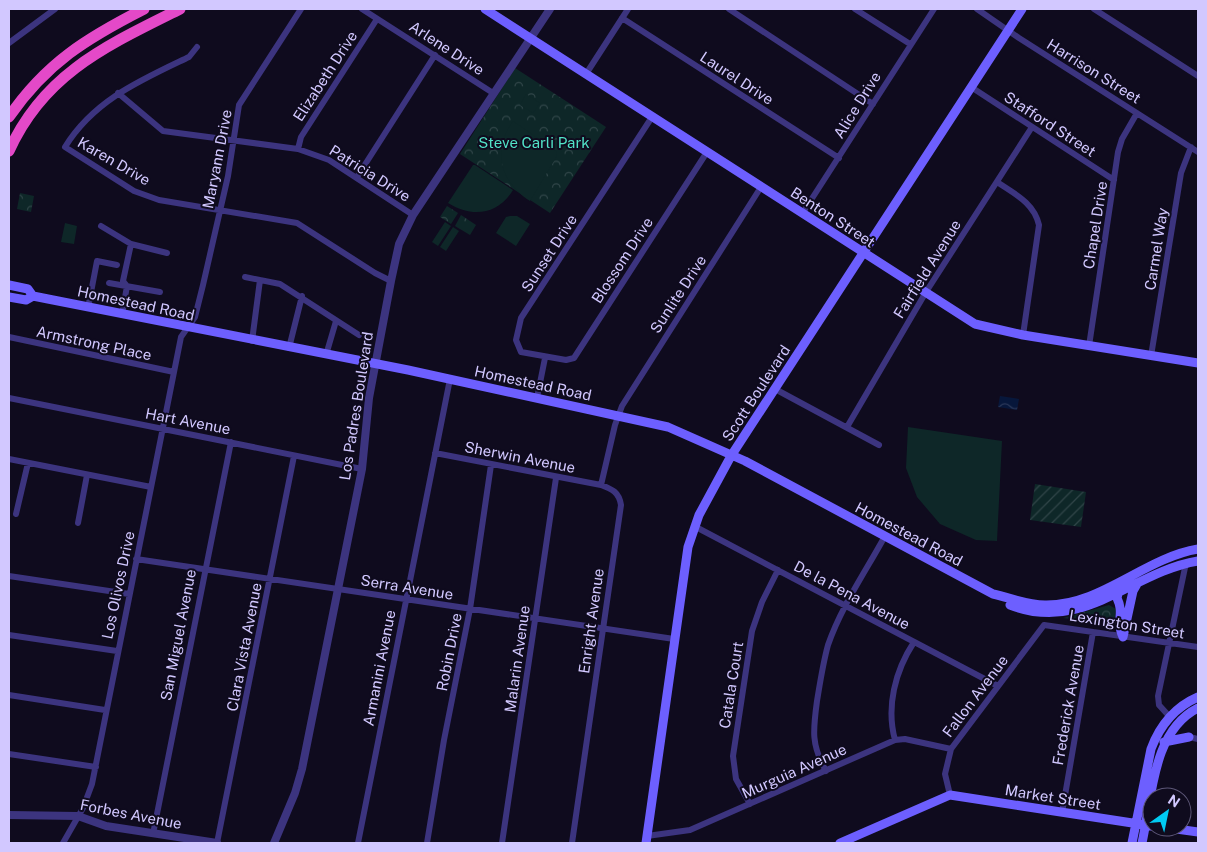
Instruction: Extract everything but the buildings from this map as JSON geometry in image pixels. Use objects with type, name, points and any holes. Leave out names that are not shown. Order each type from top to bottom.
[{"type":"highway","points":[[9,117],[35,82],[70,51],[99,32],[144,9]]},
{"type":"highway","points":[[9,152],[38,104],[71,70],[110,44],[180,9]]},
{"type":"main road","name":"Benton Street","points":[[485,9],[975,324],[1024,335],[1198,363]]},
{"type":"main road","name":"Scott Boulevard","points":[[646,840],[688,547],[694,526],[710,490],[1022,9]]},
{"type":"main road","name":"Homestead Road","points":[[9,286],[28,289],[33,296]]},
{"type":"main road","name":"Homestead Road","points":[[9,297],[26,300],[33,296],[450,379],[668,427],[731,456],[993,594],[1027,604],[1047,605],[1070,602],[1114,584],[1172,556],[1198,549]]},
{"type":"main road","name":"Homestead Road","points":[[993,594],[1002,602],[1014,607],[1054,612],[1093,605],[1186,563],[1198,561]]},
{"type":"main road","points":[[1114,584],[1121,610],[1118,625],[1123,637]]},
{"type":"main road","points":[[1123,637],[1138,584]]},
{"type":"main road","points":[[1118,594],[1122,597],[1129,611]]},
{"type":"main road","points":[[1132,843],[1151,749],[1157,734],[1169,716],[1198,697]]},
{"type":"main road","points":[[1156,787],[1164,742],[1177,723],[1198,708]]},
{"type":"main road","points":[[1164,742],[1194,738]]},
{"type":"main road","points":[[840,843],[950,795]]},
{"type":"main road","name":"Market Street","points":[[950,795],[1142,824]]},
{"type":"street","points":[[9,43],[55,9]]},
{"type":"street","name":"Maryann Drive","points":[[188,328],[195,316],[220,212],[228,176],[239,105],[301,9]]},
{"type":"street","name":"Arlene Drive","points":[[362,9],[494,93]]},
{"type":"street","name":"Los Padres Boulevard","points":[[274,843],[292,802],[302,769],[362,469],[368,398],[399,244],[414,215],[550,9]]},
{"type":"street","points":[[586,74],[628,9]]},
{"type":"street","points":[[729,9],[873,104]]},
{"type":"street","points":[[856,9],[910,44]]},
{"type":"street","name":"Alice Drive","points":[[802,214],[934,9]]},
{"type":"street","name":"Harrison Street","points":[[977,9],[1019,38],[1198,152]]},
{"type":"street","points":[[1094,9],[1198,76]]},
{"type":"street","name":"Laurel Drive","points":[[622,18],[839,158]]},
{"type":"street","name":"Elizabeth Drive","points":[[298,149],[301,137],[378,19]]},
{"type":"street","name":"Karen Drive","points":[[197,47],[189,57],[118,93],[92,112],[73,133],[65,147],[134,191],[167,202],[297,223],[375,273],[391,281]]},
{"type":"street","points":[[357,177],[435,55]]},
{"type":"street","name":"Stafford Street","points":[[972,88],[1114,180]]},
{"type":"street","name":"Patricia Drive","points":[[118,93],[163,131],[298,149],[318,154],[357,177],[414,215]]},
{"type":"street","name":"Chapel Drive","points":[[1089,346],[1118,152],[1122,139],[1138,113]]},
{"type":"street","name":"Sunset Drive","points":[[545,358],[521,352],[517,345],[516,335],[521,318],[652,117]]},
{"type":"street","name":"Fairfield Avenue","points":[[847,427],[926,292],[1032,127]]},
{"type":"street","name":"Carmel Way","points":[[1151,356],[1181,173],[1191,148]]},
{"type":"street","name":"Blossom Drive","points":[[545,358],[566,360],[574,358],[707,152]]},
{"type":"street","points":[[997,182],[1028,203],[1037,216],[1039,225],[1024,335]]},
{"type":"street","name":"Sunlite Drive","points":[[618,415],[626,399],[761,187]]},
{"type":"street","points":[[101,226],[131,244],[167,253]]},
{"type":"street","points":[[122,315],[127,286],[123,281],[131,244]]},
{"type":"street","points":[[88,308],[97,261],[117,265]]},
{"type":"street","points":[[246,277],[280,284],[302,296],[359,335]]},
{"type":"street","points":[[252,341],[260,280]]},
{"type":"street","points":[[109,283],[160,292]]},
{"type":"street","points":[[289,348],[302,296]]},
{"type":"street","points":[[326,355],[336,321]]},
{"type":"street","name":"Los Olivos Drive","points":[[63,843],[88,795],[96,767],[117,651],[174,372],[182,336],[188,328]]},
{"type":"street","name":"Armstrong Place","points":[[9,338],[174,372]]},
{"type":"street","points":[[537,398],[545,358]]},
{"type":"street","name":"Armanini Avenue","points":[[358,843],[450,379]]},
{"type":"street","points":[[775,389],[879,445]]},
{"type":"street","name":"Hart Avenue","points":[[9,398],[362,469]]},
{"type":"street","points":[[601,485],[618,415]]},
{"type":"street","name":"San Miguel Avenue","points":[[153,834],[204,569],[231,442]]},
{"type":"street","name":"Sherwin Avenue","points":[[435,453],[556,478],[601,485]]},
{"type":"street","name":"Clara Vista Avenue","points":[[217,843],[294,456]]},
{"type":"street","points":[[9,459],[151,487]]},
{"type":"street","points":[[16,514],[28,463]]},
{"type":"street","name":"Robin Drive","points":[[427,843],[444,740],[470,609],[490,465]]},
{"type":"street","points":[[78,522],[87,475]]},
{"type":"street","name":"Malarin Avenue","points":[[502,843],[556,478]]},
{"type":"street","name":"Enright Avenue","points":[[572,843],[621,505],[618,495],[614,490],[601,485]]},
{"type":"street","name":"De la Pena Avenue","points":[[694,526],[998,686]]},
{"type":"street","points":[[826,771],[816,752],[813,731],[819,685],[828,644],[885,536]]},
{"type":"street","name":"Serra Avenue","points":[[136,559],[674,639]]},
{"type":"street","points":[[1169,716],[1159,705],[1158,696],[1186,563]]},
{"type":"street","name":"Catala Court","points":[[750,804],[736,779],[733,756],[752,631],[762,602],[778,570]]},
{"type":"street","points":[[9,576],[129,594]]},
{"type":"street","name":"Fallon Avenue","points":[[950,795],[945,774],[951,749],[1040,628],[1044,625],[1051,625]]},
{"type":"street","name":"Lexington Street","points":[[1051,625],[1198,648]]},
{"type":"street","name":"Frederick Avenue","points":[[1062,813],[1093,632]]},
{"type":"street","points":[[9,635],[117,651]]},
{"type":"street","points":[[895,740],[890,709],[905,655],[914,642]]},
{"type":"street","points":[[9,695],[106,710]]},
{"type":"street","name":"Murguia Avenue","points":[[646,840],[690,830],[895,740],[905,739],[951,749]]},
{"type":"street","points":[[9,754],[96,767]]},
{"type":"street","name":"Forbes Avenue","points":[[9,815],[78,816],[106,826],[217,843]]},
{"type":"green space","name":"Steve Carli Park","points":[[515,68],[606,127],[550,213],[460,154]]},
{"type":"green space","points":[[526,94],[540,103],[533,113],[520,105]]},
{"type":"green space","points":[[513,121],[556,151],[557,156],[530,201],[512,185],[502,165],[503,143],[506,132]]},
{"type":"green space","points":[[473,165],[513,190],[500,205],[484,212],[466,211],[448,203]]},
{"type":"green space","points":[[20,193],[34,196],[31,212],[17,209]]},
{"type":"green space","points":[[447,206],[458,213],[451,224],[440,217]]},
{"type":"green space","points":[[461,215],[476,225],[470,235],[455,226]]},
{"type":"green space","points":[[517,216],[530,224],[516,246],[496,233],[506,217]]},
{"type":"green space","points":[[445,222],[451,226],[438,246],[432,242]]},
{"type":"green space","points":[[65,223],[77,226],[74,244],[61,242]]},
{"type":"green space","points":[[453,227],[459,231],[446,251],[440,247]]},
{"type":"green space","points":[[908,427],[1002,441],[997,541],[976,540],[940,524],[917,497],[906,468]]},
{"type":"green space","points":[[1035,484],[1086,492],[1081,527],[1030,520]]},
{"type":"green space","points":[[1109,605],[1116,609],[1115,620],[1110,624],[1063,618]]},
{"type":"water","points":[[1000,396],[1019,399],[1017,410],[998,407]]}]
